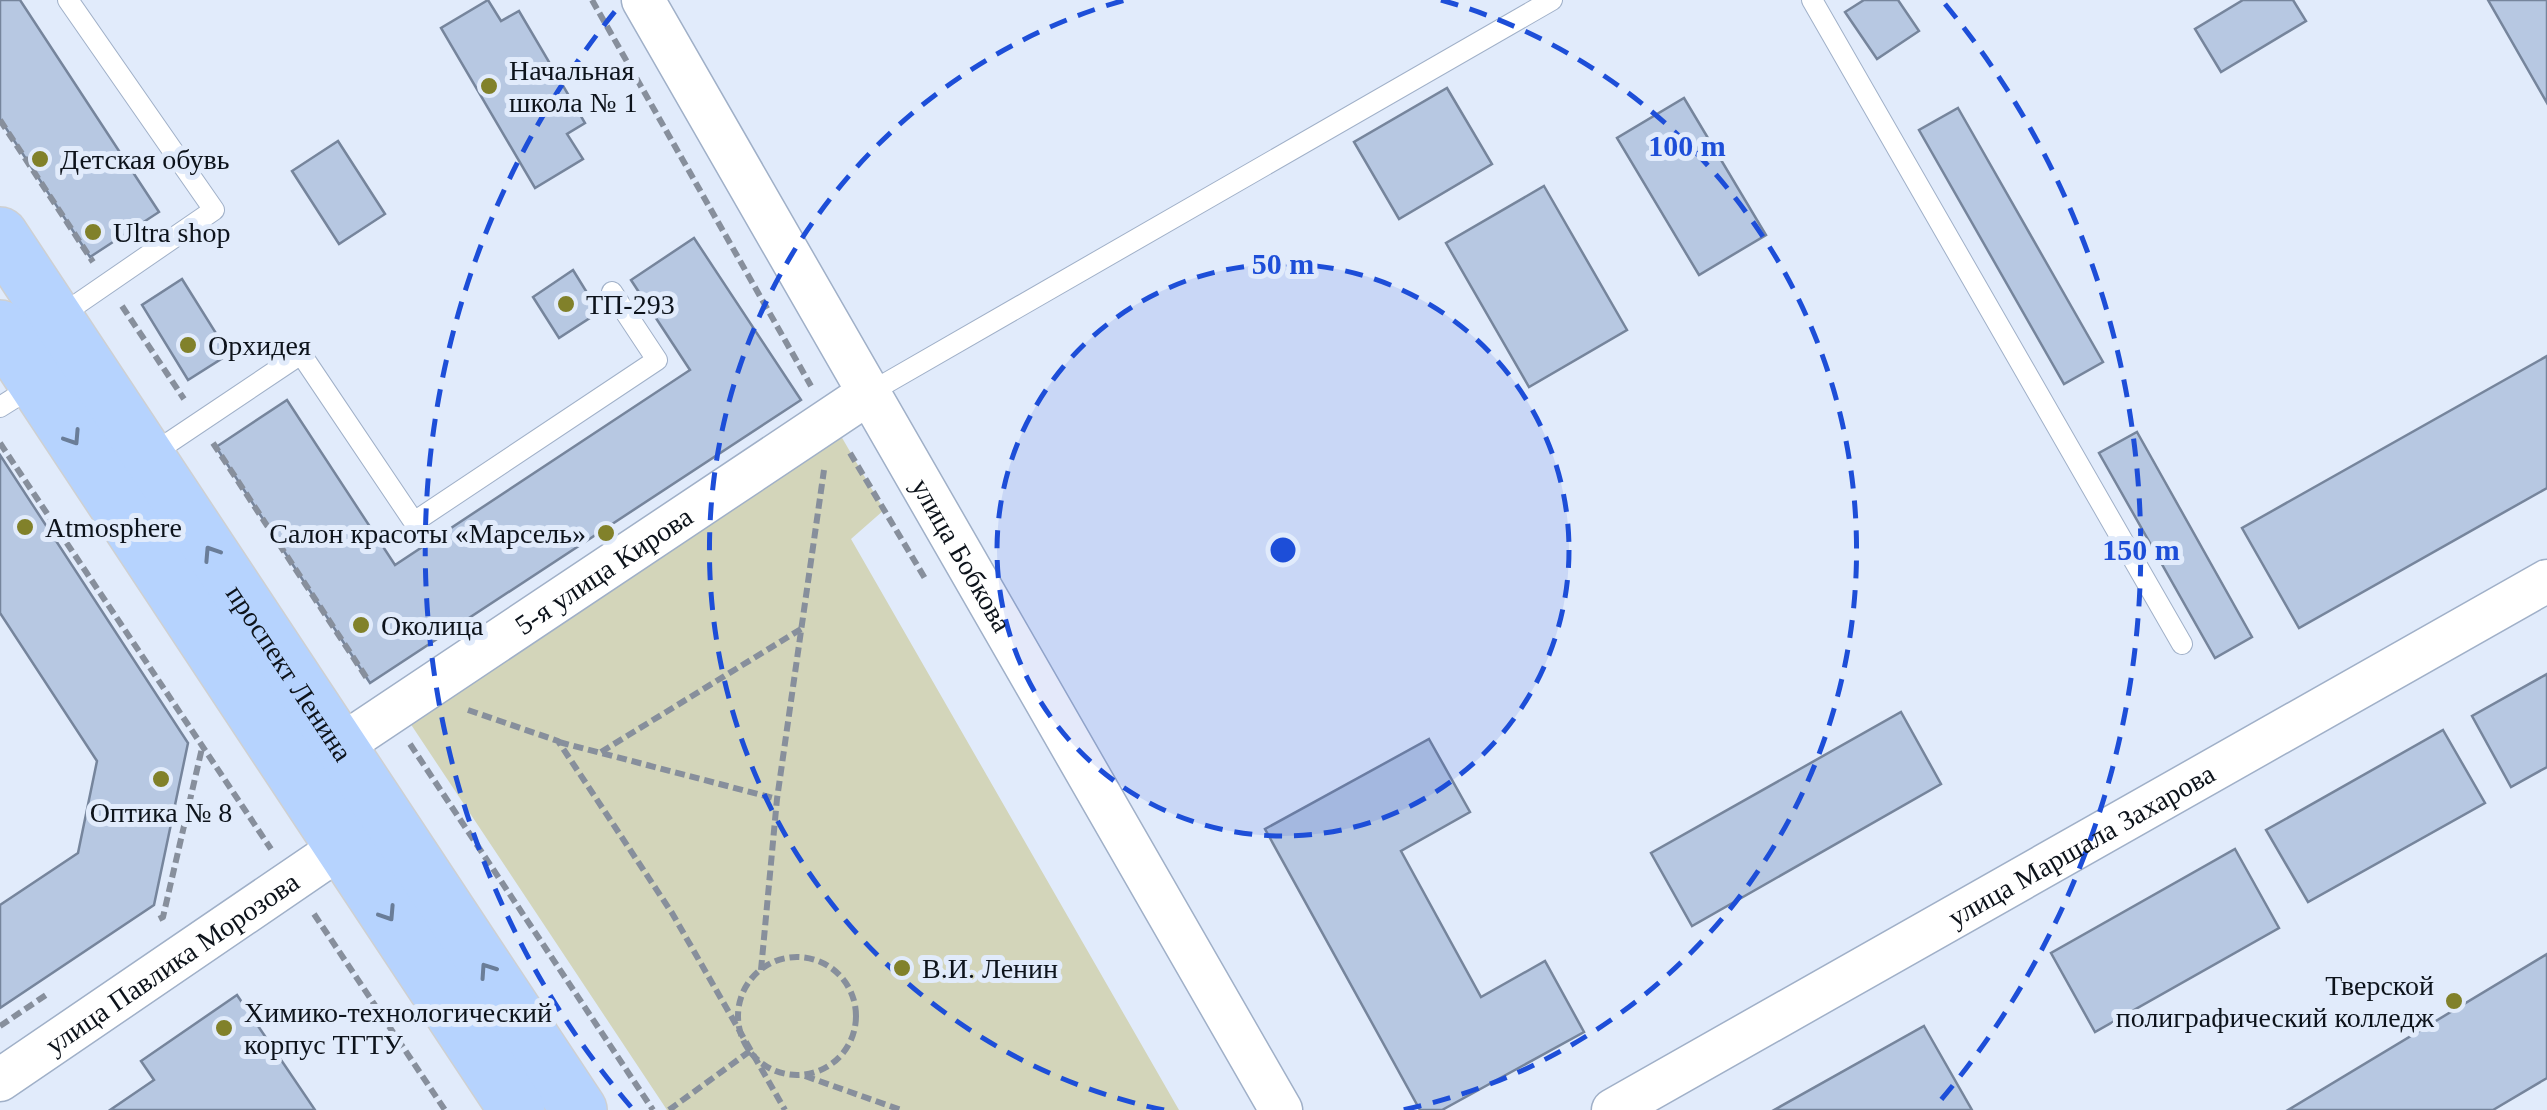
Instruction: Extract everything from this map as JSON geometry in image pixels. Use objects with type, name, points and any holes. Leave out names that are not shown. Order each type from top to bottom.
[{"type":"main road","name":"проспект Ленина","points":[[0,235],[579,1110]]},
{"type":"main road","name":"проспект Ленина","points":[[0,328],[18,395],[272,740],[518,1110]]},
{"type":"main road","points":[[272,740],[310,756],[339,747]]},
{"type":"main road","points":[[343,846],[356,837],[372,834],[402,844]]},
{"type":"street","name":"улица Бобкова","points":[[643,0],[1281,1110]]},
{"type":"street","name":"5-я улица Кирова","points":[[339,747],[869,393]]},
{"type":"street","name":"улица Маршала Захарова","points":[[1612,1110],[2547,581]]},
{"type":"street","name":"улица Павлика Морозова","points":[[0,1080],[343,846]]},
{"type":"lane","points":[[56,319],[214,210],[68,0]]},
{"type":"lane","points":[[869,393],[1552,0]]},
{"type":"lane","points":[[1812,0],[2182,644]]},
{"type":"lane","points":[[147,457],[301,354],[414,522],[657,360],[612,292]]},
{"type":"path","points":[[760,970],[776,799],[830,420]]},
{"type":"path","points":[[0,443],[445,1110]]},
{"type":"path","points":[[601,752],[802,629]]},
{"type":"path","points":[[405,704],[776,799]]},
{"type":"path","points":[[405,704],[653,1110]]},
{"type":"path","points":[[558,741],[672,913],[785,1110]]},
{"type":"path","points":[[146,928],[162,917],[202,747]]},
{"type":"path","points":[[804,1075],[832,1064],[849,1045],[857,1012],[850,988],[837,972],[811,958],[794,957],[760,970],[747,985],[740,1000],[738,1021],[750,1051],[770,1069],[804,1075],[901,1110]]},
{"type":"path","points":[[0,1026],[49,993]]},
{"type":"path","points":[[669,1110],[750,1051]]},
{"type":"green space","points":[[841,436],[884,510],[851,539],[1179,1110],[667,1110],[408,720]]},
{"type":"building","points":[[0,0],[20,0],[159,212],[90,257],[0,119]]},
{"type":"building","points":[[488,0],[501,21],[519,11],[585,123],[567,134],[583,159],[535,188],[441,28]]},
{"type":"building","points":[[1864,0],[1898,0],[1919,31],[1877,59],[1845,12]]},
{"type":"building","points":[[2243,0],[2293,0],[2306,21],[2221,72],[2195,29]]},
{"type":"building","points":[[2488,0],[2547,0],[2547,103]]},
{"type":"building","points":[[1447,88],[1492,164],[1399,219],[1354,142]]},
{"type":"building","points":[[1684,98],[1766,235],[1699,275],[1617,138]]},
{"type":"building","points":[[1958,108],[2103,362],[2064,384],[1919,130]]},
{"type":"building","points":[[338,141],[385,214],[339,244],[292,171]]},
{"type":"building","points":[[1544,186],[1627,330],[1529,387],[1446,243]]},
{"type":"building","points":[[694,238],[801,400],[370,683],[216,447],[287,400],[395,565],[690,370],[631,280]]},
{"type":"building","name":"ТП-293","points":[[573,270],[599,312],[559,338],[533,297]]},
{"type":"building","points":[[182,279],[229,354],[188,380],[142,305]]},
{"type":"building","points":[[2547,356],[2547,488],[2299,628],[2242,528]]},
{"type":"building","points":[[2137,432],[2252,637],[2215,658],[2099,453]]},
{"type":"building","points":[[0,455],[188,743],[154,905],[0,1008],[0,905],[78,853],[97,761],[0,613]]},
{"type":"building","points":[[2547,674],[2547,767],[2511,787],[2472,716]]},
{"type":"building","points":[[1901,712],[1941,784],[1692,926],[1651,853]]},
{"type":"building","points":[[2443,730],[2485,803],[2308,902],[2266,830]]},
{"type":"building","points":[[1429,739],[1470,812],[1401,851],[1481,997],[1545,961],[1584,1032],[1442,1110],[1420,1110],[1265,829]]},
{"type":"building","points":[[2235,849],[2279,928],[2095,1032],[2051,953]]},
{"type":"building","points":[[2547,954],[2547,1078],[2493,1110],[2288,1110]]},
{"type":"building","name":"Химико-технологический корпус ТГТУ","points":[[237,995],[315,1110],[110,1110],[154,1080],[141,1061]]},
{"type":"building","points":[[1924,1026],[1972,1110],[1774,1110]]},
{"type":"place","name":"Начальная школа № 1","points":[[489,86]]},
{"type":"place","name":"Детская обувь","points":[[40,159]]},
{"type":"place","name":"Ultra shop","points":[[93,232]]},
{"type":"place","name":"ТП-293","points":[[566,304]]},
{"type":"place","name":"Орхидея","points":[[188,345]]},
{"type":"place","name":"Atmosphere","points":[[25,527]]},
{"type":"place","name":"Салон красоты «Марсель»","points":[[606,533]]},
{"type":"place","name":"Околица","points":[[361,625]]},
{"type":"place","name":"Оптика № 8","points":[[161,779]]},
{"type":"place","name":"В.И. Ленин","points":[[902,968]]},
{"type":"place","name":"Тверской полиграфический колледж","points":[[2454,1001]]},
{"type":"place","name":"Химико-технологический корпус ТГТУ","points":[[224,1028]]}]
